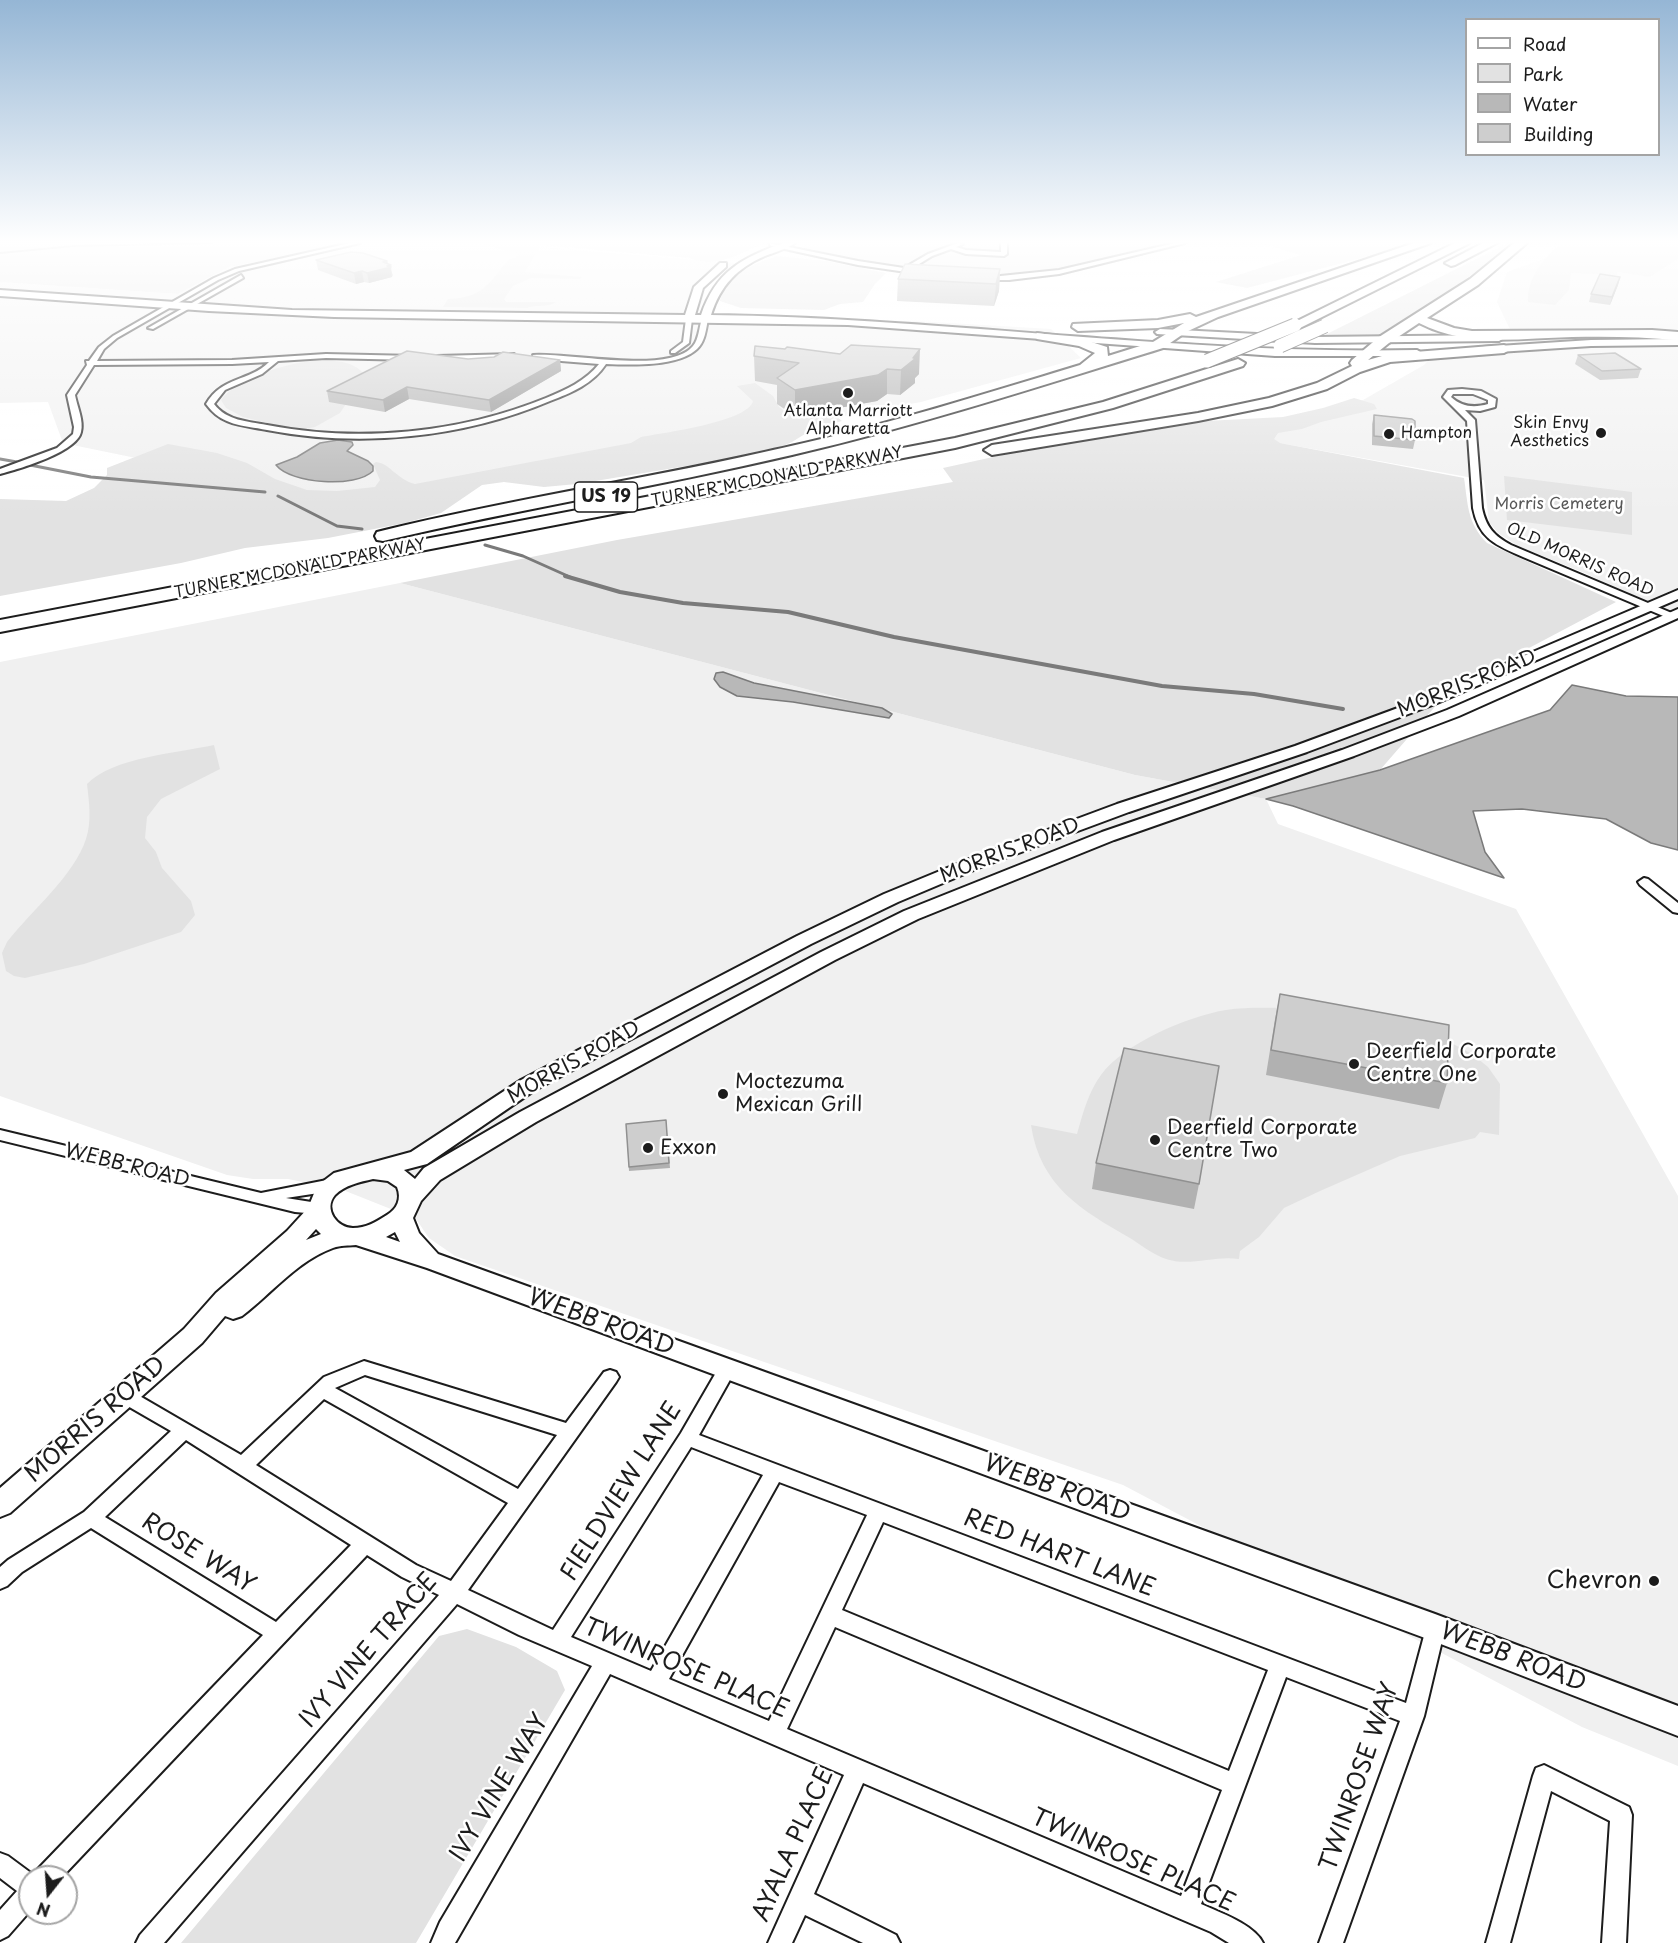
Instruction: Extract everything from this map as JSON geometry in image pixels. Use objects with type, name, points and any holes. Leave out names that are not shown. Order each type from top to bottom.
[{"type":"highway","points":[[1051,334],[1102,350],[1099,360],[1083,367]]},
{"type":"highway","points":[[316,551],[469,516],[791,451],[927,416],[1083,367],[1166,334]]},
{"type":"highway","points":[[1155,338],[1172,334]]},
{"type":"highway","name":"TURNER MCDONALD PARKWAY","points":[[0,611],[953,431],[1112,392],[1207,361],[1274,334]]},
{"type":"highway","name":"TURNER MCDONALD PARKWAY","points":[[0,626],[1011,430],[1108,405],[1238,363],[1307,334]]},
{"type":"highway","points":[[1355,369],[1365,354],[1394,334]]},
{"type":"highway","points":[[1464,334],[1513,334]]},
{"type":"highway","points":[[1628,334],[1678,336]]},
{"type":"highway","points":[[659,500],[876,469],[1234,410],[1307,392],[1355,369],[1400,356],[1504,349]]},
{"type":"street","points":[[0,472],[60,450],[77,435],[78,427],[71,395],[89,363],[101,348],[122,334]]},
{"type":"street","points":[[642,361],[683,347],[687,334]]},
{"type":"street","points":[[529,357],[604,362],[664,359],[694,349],[699,343],[701,334]]},
{"type":"street","points":[[1085,334],[1155,338]]},
{"type":"street","points":[[1123,334],[1292,354],[1365,354],[1591,343],[1678,342]]},
{"type":"street","points":[[1189,334],[1316,340],[1678,336]]},
{"type":"street","points":[[89,363],[130,338]]},
{"type":"street","points":[[111,349],[111,354],[115,356],[147,361]]},
{"type":"street","points":[[89,363],[246,362],[326,356],[419,358]]},
{"type":"street","points":[[429,358],[519,356]]},
{"type":"street","points":[[275,360],[263,370],[226,386],[213,395],[210,404],[222,417],[266,428],[312,434],[398,435],[477,424],[530,406],[576,387],[592,377],[604,362]]},
{"type":"street","points":[[246,362],[261,367],[263,370]]},
{"type":"street","points":[[1464,391],[1483,394],[1490,397],[1493,402],[1485,409],[1472,420],[1447,399],[1448,394],[1464,391]]},
{"type":"street","points":[[1458,407],[1485,409]]},
{"type":"street","name":"OLD MORRIS ROAD","points":[[1472,420],[1479,516],[1486,532],[1502,544],[1526,555],[1647,606],[1674,614]]},
{"type":"street","name":"MORRIS ROAD","points":[[373,1171],[419,1158],[528,1085],[804,940],[884,902],[975,864],[1123,808],[1301,749],[1430,701],[1678,594]]},
{"type":"street","name":"MORRIS ROAD","points":[[406,1208],[432,1174],[528,1117],[828,956],[911,915],[1108,836],[1348,753],[1453,713],[1674,614]]},
{"type":"street","points":[[1644,882],[1678,909]]},
{"type":"street","name":"WEBB ROAD","points":[[0,1136],[253,1197],[318,1210]]},
{"type":"street","points":[[373,1171],[396,1175],[404,1181],[406,1208],[381,1231],[351,1236],[326,1228],[320,1221],[318,1210],[324,1193],[332,1185],[359,1173],[373,1171]]},
{"type":"street","name":"WEBB ROAD","points":[[253,1197],[291,1194],[332,1185]]},
{"type":"street","name":"WEBB ROAD","points":[[406,1208],[404,1229],[435,1262]]},
{"type":"street","name":"MORRIS ROAD","points":[[193,1336],[225,1300],[295,1237],[318,1210]]},
{"type":"street","name":"MORRIS ROAD","points":[[0,1505],[193,1336],[238,1305],[306,1249],[330,1238],[351,1236]]},
{"type":"street","name":"WEBB ROAD","points":[[351,1236],[435,1262],[1435,1628],[1678,1721]]},
{"type":"street","points":[[242,1466],[330,1382],[364,1368],[571,1432]]},
{"type":"street","name":"FIELDVIEW LANE","points":[[557,1641],[687,1438],[727,1369]]},
{"type":"street","name":"IVY VINE TRACE","points":[[148,1943],[454,1593],[610,1377]]},
{"type":"street","points":[[323,1390],[521,1500]]},
{"type":"street","name":"TWINROSE PLACE","points":[[124,1396],[185,1430],[409,1571],[454,1593],[557,1641],[1219,1924],[1251,1943]]},
{"type":"street","points":[[0,1580],[15,1566],[91,1518],[185,1430]]},
{"type":"street","name":"RED HART LANE","points":[[687,1438],[1413,1716]]},
{"type":"street","points":[[656,1683],[775,1472]]},
{"type":"street","points":[[774,1734],[878,1512]]},
{"type":"street","name":"ROSE WAY","points":[[91,1518],[277,1633]]},
{"type":"street","points":[[57,1865],[365,1543]]},
{"type":"street","points":[[830,1615],[1235,1784]]},
{"type":"street","name":"TWINROSE WAY","points":[[1331,1943],[1413,1716],[1435,1628]]},
{"type":"street","name":"IVY VINE WAY","points":[[443,1943],[448,1930],[606,1662]]},
{"type":"street","points":[[1186,1910],[1280,1666]]},
{"type":"street","name":"AYALA PLACE","points":[[780,1943],[858,1769]]},
{"type":"street","points":[[1498,1943],[1545,1776],[1621,1815],[1614,1943]]},
{"type":"street","points":[[0,1864],[18,1878]]},
{"type":"street","points":[[800,1900],[888,1943]]},
{"type":"street","points":[[0,1928],[18,1908]]},
{"type":"shaded area","points":[[0,334],[1056,334],[1081,358],[921,402],[273,520],[223,476],[63,443],[48,402],[0,403]]},
{"type":"shaded area","points":[[1512,334],[1678,334],[1678,620],[1587,574],[1518,546],[1498,533],[1489,522],[1484,480],[1230,434],[1302,419],[1363,400],[1424,365],[1438,350],[1516,342]]},
{"type":"shaded area","points":[[400,583],[1135,775],[1266,799],[1278,824],[1516,909],[1678,1196],[1678,1766],[1582,1727],[1123,1485],[455,1256],[429,1238],[416,1219],[343,1190],[288,1179],[253,1179],[227,1175],[0,1096],[0,662]]},
{"type":"green space","points":[[1328,334],[1380,334],[1373,337],[1321,337]]},
{"type":"green space","points":[[311,361],[347,363],[365,375],[340,413],[315,427],[305,429],[283,427],[243,417],[226,408],[221,400],[238,385],[262,373]]},
{"type":"green space","points":[[755,383],[773,396],[779,407],[796,419],[833,414],[842,421],[813,429],[774,450],[747,456],[577,484],[544,487],[504,482],[482,485],[441,513],[405,523],[328,538],[245,548],[181,563],[0,596],[0,499],[66,501],[94,488],[107,475],[107,468],[168,444],[217,453],[247,463],[275,479],[307,490],[337,491],[375,487],[380,480],[373,464],[376,462],[415,484],[631,443],[641,437],[721,421],[748,408],[753,401],[737,386]]},
{"type":"green space","points":[[1354,398],[1374,404],[1377,409],[1278,433],[1274,439],[1280,443],[1464,478],[1472,520],[1480,536],[1487,543],[1616,602],[1512,657],[1459,679],[1380,770],[1266,799],[1135,775],[400,583],[617,540],[953,482],[943,468],[1025,450],[1206,421],[1283,417]]},
{"type":"green space","name":"Morris Cemetery","points":[[1504,476],[1632,492],[1632,535],[1507,520]]},
{"type":"green space","points":[[214,745],[220,769],[161,799],[147,817],[145,838],[156,852],[162,868],[191,901],[195,915],[181,932],[84,964],[25,978],[14,976],[6,971],[2,953],[7,942],[62,880],[80,853],[89,825],[87,784],[98,775],[129,762]]},
{"type":"green space","points":[[1241,1008],[1286,1008],[1440,1037],[1472,1054],[1488,1067],[1500,1084],[1499,1135],[1480,1132],[1475,1138],[1400,1156],[1284,1208],[1259,1237],[1240,1251],[1239,1259],[1221,1258],[1184,1262],[1161,1257],[1095,1217],[1066,1194],[1053,1180],[1043,1164],[1031,1125],[1077,1134],[1086,1103],[1096,1082],[1111,1063],[1125,1052],[1158,1033],[1211,1013]]},
{"type":"green space","points":[[467,1629],[516,1647],[557,1671],[565,1690],[416,1943],[181,1943],[439,1636]]},
{"type":"water","points":[[338,440],[352,442],[353,445],[347,451],[368,461],[373,466],[373,471],[353,480],[324,482],[295,476],[276,465],[297,457],[320,443]]},
{"type":"water","points":[[723,672],[754,683],[882,708],[892,714],[889,718],[793,702],[737,696],[720,687],[714,679],[716,673]]},
{"type":"water","points":[[1572,685],[1626,696],[1678,697],[1678,850],[1651,843],[1606,819],[1522,809],[1473,811],[1485,852],[1504,878],[1293,806],[1266,799],[1380,770],[1550,710]]},
{"type":"building","points":[[851,345],[920,349],[913,358],[916,358],[901,370],[887,369],[878,375],[795,390],[777,378],[799,363],[754,356],[755,346],[785,349],[787,347],[840,354]]},
{"type":"building","points":[[407,351],[468,359],[494,357],[503,352],[560,360],[489,400],[407,387],[383,400],[327,391]]},
{"type":"building","points":[[1615,353],[1641,369],[1602,371],[1578,355]]},
{"type":"building","points":[[1374,415],[1412,419],[1415,421],[1415,440],[1374,436]]},
{"type":"building","points":[[1280,994],[1449,1025],[1447,1083],[1271,1050]]},
{"type":"building","name":"Deerfield Corporate Centre Two","points":[[1124,1048],[1219,1066],[1199,1184],[1096,1163]]},
{"type":"building","name":"Exxon","points":[[666,1120],[669,1163],[629,1167],[626,1124]]},
{"type":"waterway","points":[[0,459],[17,462]]},
{"type":"waterway","points":[[30,465],[91,477],[265,492]]},
{"type":"waterway","points":[[278,496],[337,526],[362,529]]},
{"type":"waterway","points":[[485,545],[523,556],[570,577]]},
{"type":"waterway","points":[[565,576],[620,592],[683,603],[788,612],[894,637],[1162,686],[1254,694],[1343,709]]},
{"type":"place","name":"Atlanta Marriott Alpharetta","points":[[848,393]]},
{"type":"place","name":"Skin Envy Aesthetics","points":[[1601,433]]},
{"type":"place","name":"Hampton","points":[[1389,434]]},
{"type":"place","name":"Deerfield Corporate Centre One","points":[[1354,1064]]},
{"type":"place","name":"Moctezuma Mexican Grill","points":[[723,1094]]},
{"type":"place","name":"Deerfield Corporate Centre Two","points":[[1155,1140]]},
{"type":"place","name":"Exxon","points":[[648,1148]]},
{"type":"place","name":"Chevron","points":[[1654,1581]]}]
